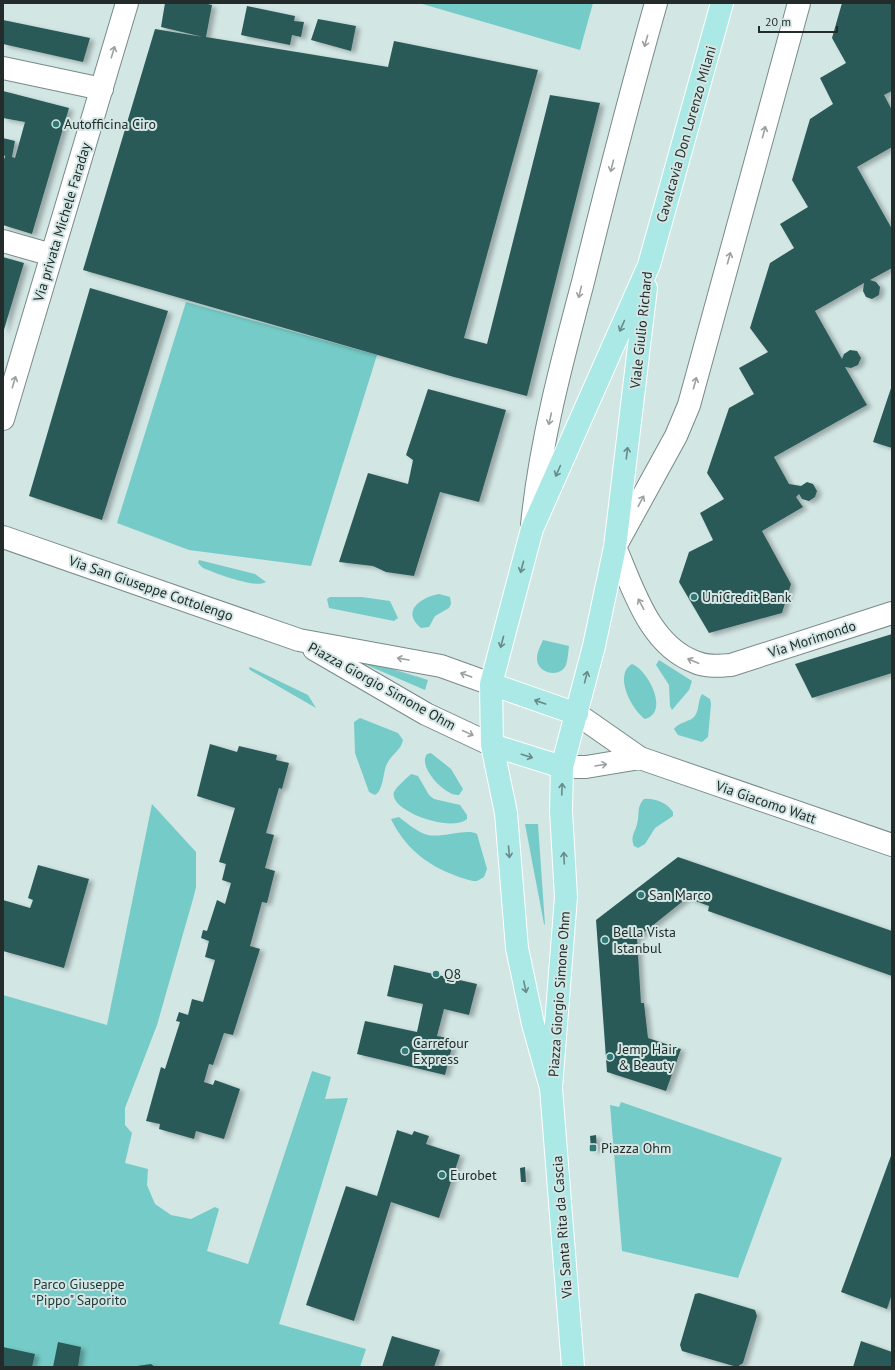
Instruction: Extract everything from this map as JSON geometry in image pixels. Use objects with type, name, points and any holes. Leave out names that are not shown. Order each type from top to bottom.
[{"type":"main road","name":"Cavalcavia Don Lorenzo Milani","points":[[649,265],[722,3]]},
{"type":"main road","name":"Viale Giulio Richard","points":[[532,529],[649,265]]},
{"type":"main road","name":"Viale Giulio Richard","points":[[615,547],[649,265]]},
{"type":"main road","name":"Piazza Giorgio Simone Ohm","points":[[532,529],[491,684],[492,745],[506,813],[517,948],[533,1024],[551,1088]]},
{"type":"main road","name":"Piazza Giorgio Simone Ohm","points":[[551,1088],[566,897],[561,811],[562,767],[594,646],[615,547]]},
{"type":"main road","name":"Piazza Giorgio Simone Ohm","points":[[491,684],[577,714]]},
{"type":"main road","name":"Piazza Giorgio Simone Ohm","points":[[492,745],[562,767]]},
{"type":"main road","name":"Via Santa Rita da Cascia","points":[[551,1088],[573,1367]]},
{"type":"street","name":"Via privata Michele Faraday","points":[[3,419],[127,3]]},
{"type":"street","points":[[532,529],[537,478],[573,318],[628,102],[656,3]]},
{"type":"street","points":[[615,547],[676,436],[689,405],[799,3]]},
{"type":"street","points":[[3,68],[102,89]]},
{"type":"street","points":[[3,241],[52,255]]},
{"type":"street","name":"Via San Giuseppe Cottolengo","points":[[3,537],[299,640]]},
{"type":"street","name":"Via Morimondo","points":[[615,547],[638,600],[661,638],[680,654],[696,663],[714,666],[731,665],[892,613]]},
{"type":"street","name":"Piazza Giorgio Simone Ohm","points":[[299,640],[441,666],[491,684]]},
{"type":"street","name":"Piazza Giorgio Simone Ohm","points":[[299,640],[426,714],[492,745]]},
{"type":"street","name":"Piazza Giorgio Simone Ohm","points":[[577,714],[640,758]]},
{"type":"street","name":"Piazza Giorgio Simone Ohm","points":[[562,767],[586,767],[640,758]]},
{"type":"street","name":"Via Giacomo Watt","points":[[640,758],[892,845]]},
{"type":"green space","points":[[419,3],[593,3],[580,50]]},
{"type":"green space","points":[[186,302],[377,355],[311,566],[189,550],[117,523]]},
{"type":"green space","points":[[199,560],[255,574],[266,582],[261,584],[245,582],[226,576],[203,568],[198,563]]},
{"type":"green space","points":[[439,594],[450,597],[451,604],[449,608],[435,616],[429,627],[421,628],[415,622],[413,611],[420,602],[426,598]]},
{"type":"green space","points":[[330,597],[362,597],[390,601],[398,618],[394,621],[329,608],[327,599]]},
{"type":"green space","points":[[543,640],[569,646],[566,665],[559,672],[554,673],[544,670],[538,663],[538,653]]},
{"type":"green space","points":[[350,656],[428,680],[425,690],[348,657]]},
{"type":"green space","points":[[659,660],[692,681],[689,690],[672,710],[670,706],[669,685],[656,665]]},
{"type":"green space","points":[[632,664],[644,674],[654,691],[656,708],[652,715],[645,719],[640,715],[630,701],[624,684],[624,676],[627,669]]},
{"type":"green space","points":[[250,667],[308,695],[316,708],[250,670]]},
{"type":"green space","points":[[702,694],[710,699],[711,704],[708,737],[702,742],[678,735],[674,729],[678,725],[695,716]]},
{"type":"green space","points":[[360,718],[398,733],[403,740],[400,747],[388,762],[380,790],[375,795],[369,792],[355,753],[354,722]]},
{"type":"green space","points":[[431,753],[451,769],[463,789],[459,795],[447,791],[434,780],[429,773],[425,760],[427,754]]},
{"type":"green space","points":[[411,774],[418,776],[429,795],[434,799],[460,805],[467,815],[467,819],[459,823],[436,822],[411,813],[401,806],[395,799],[394,792]]},
{"type":"green space","points":[[644,799],[652,799],[664,804],[673,812],[673,816],[655,828],[645,844],[638,848],[634,846],[633,837],[638,820],[639,808]]},
{"type":"green space","name":"Parco Giuseppe \"Pippo\" Saporito","points":[[152,804],[196,852],[196,887],[157,1025],[125,1108],[125,1125],[132,1133],[125,1163],[148,1169],[147,1185],[155,1204],[171,1215],[191,1219],[215,1207],[219,1209],[207,1251],[248,1264],[312,1071],[331,1077],[325,1099],[348,1098],[279,1324],[366,1349],[360,1367],[3,1367],[3,995],[107,1025]]},
{"type":"green space","points":[[399,817],[416,830],[428,835],[434,836],[461,832],[473,832],[477,834],[487,869],[484,877],[477,881],[473,881],[447,872],[424,859],[406,842],[391,819]]},
{"type":"green space","points":[[525,824],[538,824],[545,925],[544,924]]},
{"type":"green space","points":[[621,1102],[782,1158],[738,1278],[622,1251],[610,1105],[619,1107]]},
{"type":"building","points":[[165,3],[204,3],[212,5],[206,37],[388,67],[394,41],[538,70],[464,338],[487,344],[550,95],[600,103],[527,396],[454,377],[83,270],[155,29],[203,37],[161,27]]},
{"type":"building","points":[[842,3],[892,3],[892,91],[884,95],[892,110],[892,147],[857,167],[892,229],[892,268],[870,280],[876,282],[880,287],[879,295],[872,299],[866,297],[863,291],[864,283],[815,311],[842,359],[844,354],[850,350],[857,351],[861,358],[858,365],[851,368],[845,367],[867,405],[774,457],[789,484],[801,486],[807,482],[813,484],[817,491],[815,497],[809,501],[802,499],[799,494],[796,497],[803,507],[762,531],[791,584],[782,613],[709,633],[679,582],[689,552],[713,540],[700,513],[724,499],[707,473],[729,408],[754,394],[739,368],[768,352],[750,328],[770,263],[794,248],[780,224],[808,207],[792,180],[810,119],[833,104],[820,78],[846,63],[832,38]]},
{"type":"building","points":[[247,6],[295,16],[294,21],[304,22],[301,37],[292,35],[290,45],[241,35]]},
{"type":"building","points":[[318,19],[356,26],[351,51],[311,40]]},
{"type":"building","points":[[3,20],[90,38],[83,62],[3,44]]},
{"type":"building","points":[[3,91],[69,108],[32,234],[3,225],[3,163],[5,156],[3,155],[3,138],[15,141],[12,157],[15,158],[25,122],[3,118]]},
{"type":"building","points":[[3,257],[24,263],[3,333]]},
{"type":"building","points":[[90,288],[168,311],[102,520],[29,496]]},
{"type":"building","points":[[892,385],[892,448],[873,442]]},
{"type":"building","points":[[428,389],[506,410],[479,502],[440,492],[414,576],[386,572],[373,566],[339,562],[368,473],[408,484],[413,460],[406,455]]},
{"type":"building","points":[[892,634],[892,673],[812,698],[795,664]]},
{"type":"building","points":[[210,744],[237,752],[239,746],[277,755],[276,760],[289,763],[282,789],[279,788],[266,833],[274,835],[265,868],[275,871],[267,903],[262,902],[250,946],[260,949],[233,1035],[224,1033],[213,1065],[209,1064],[204,1082],[213,1085],[215,1080],[240,1089],[224,1139],[196,1131],[194,1139],[159,1129],[160,1124],[146,1121],[161,1067],[165,1069],[180,1022],[176,1021],[179,1012],[188,1015],[192,999],[203,1002],[215,960],[205,957],[209,941],[201,938],[203,930],[207,931],[217,900],[225,904],[231,883],[222,880],[226,864],[219,862],[235,808],[197,796]]},
{"type":"building","points":[[678,857],[892,931],[892,976],[708,911],[709,906],[687,898],[637,938],[641,1003],[644,1003],[648,1038],[681,1049],[666,1091],[607,1072],[596,920]]},
{"type":"building","points":[[38,865],[89,879],[64,968],[3,951],[3,900],[30,908],[33,900],[28,898]]},
{"type":"building","points":[[394,965],[477,984],[469,1015],[444,1009],[437,1036],[448,1038],[452,1047],[445,1075],[357,1054],[365,1021],[417,1032],[423,1004],[387,996]]},
{"type":"building","points":[[397,1130],[412,1135],[414,1131],[429,1136],[426,1144],[460,1155],[439,1218],[391,1202],[354,1321],[306,1305],[346,1186],[377,1196]]},
{"type":"building","points":[[596,1135],[597,1150],[591,1150],[590,1136]]},
{"type":"building","points":[[892,1153],[892,1294],[887,1309],[841,1292]]},
{"type":"building","points":[[525,1167],[526,1182],[521,1182],[520,1168]]},
{"type":"building","points":[[699,1293],[755,1310],[757,1316],[743,1363],[737,1367],[682,1351],[680,1345],[695,1294]]},
{"type":"building","points":[[392,1336],[440,1350],[434,1367],[382,1367]]},
{"type":"building","points":[[861,1341],[892,1352],[892,1367],[853,1367]]},
{"type":"building","points":[[58,1342],[81,1347],[78,1367],[53,1367]]},
{"type":"building","points":[[3,1347],[35,1354],[32,1367],[3,1367]]},
{"type":"building","points":[[151,1364],[155,1367],[137,1367],[137,1366]]},
{"type":"place","name":"Autofficina Ciro","points":[[56,124]]},
{"type":"place","name":"UniCredit Bank","points":[[694,597]]},
{"type":"place","name":"San Marco","points":[[641,895]]},
{"type":"place","name":"Bella Vista Istanbul","points":[[605,940]]},
{"type":"place","name":"Q8","points":[[436,974]]},
{"type":"place","name":"Carrefour Express","points":[[405,1051]]},
{"type":"place","name":"Jemp Hair & Beauty","points":[[610,1057]]},
{"type":"place","name":"Piazza Ohm","points":[[593,1148]]},
{"type":"place","name":"Eurobet","points":[[442,1175]]}]
